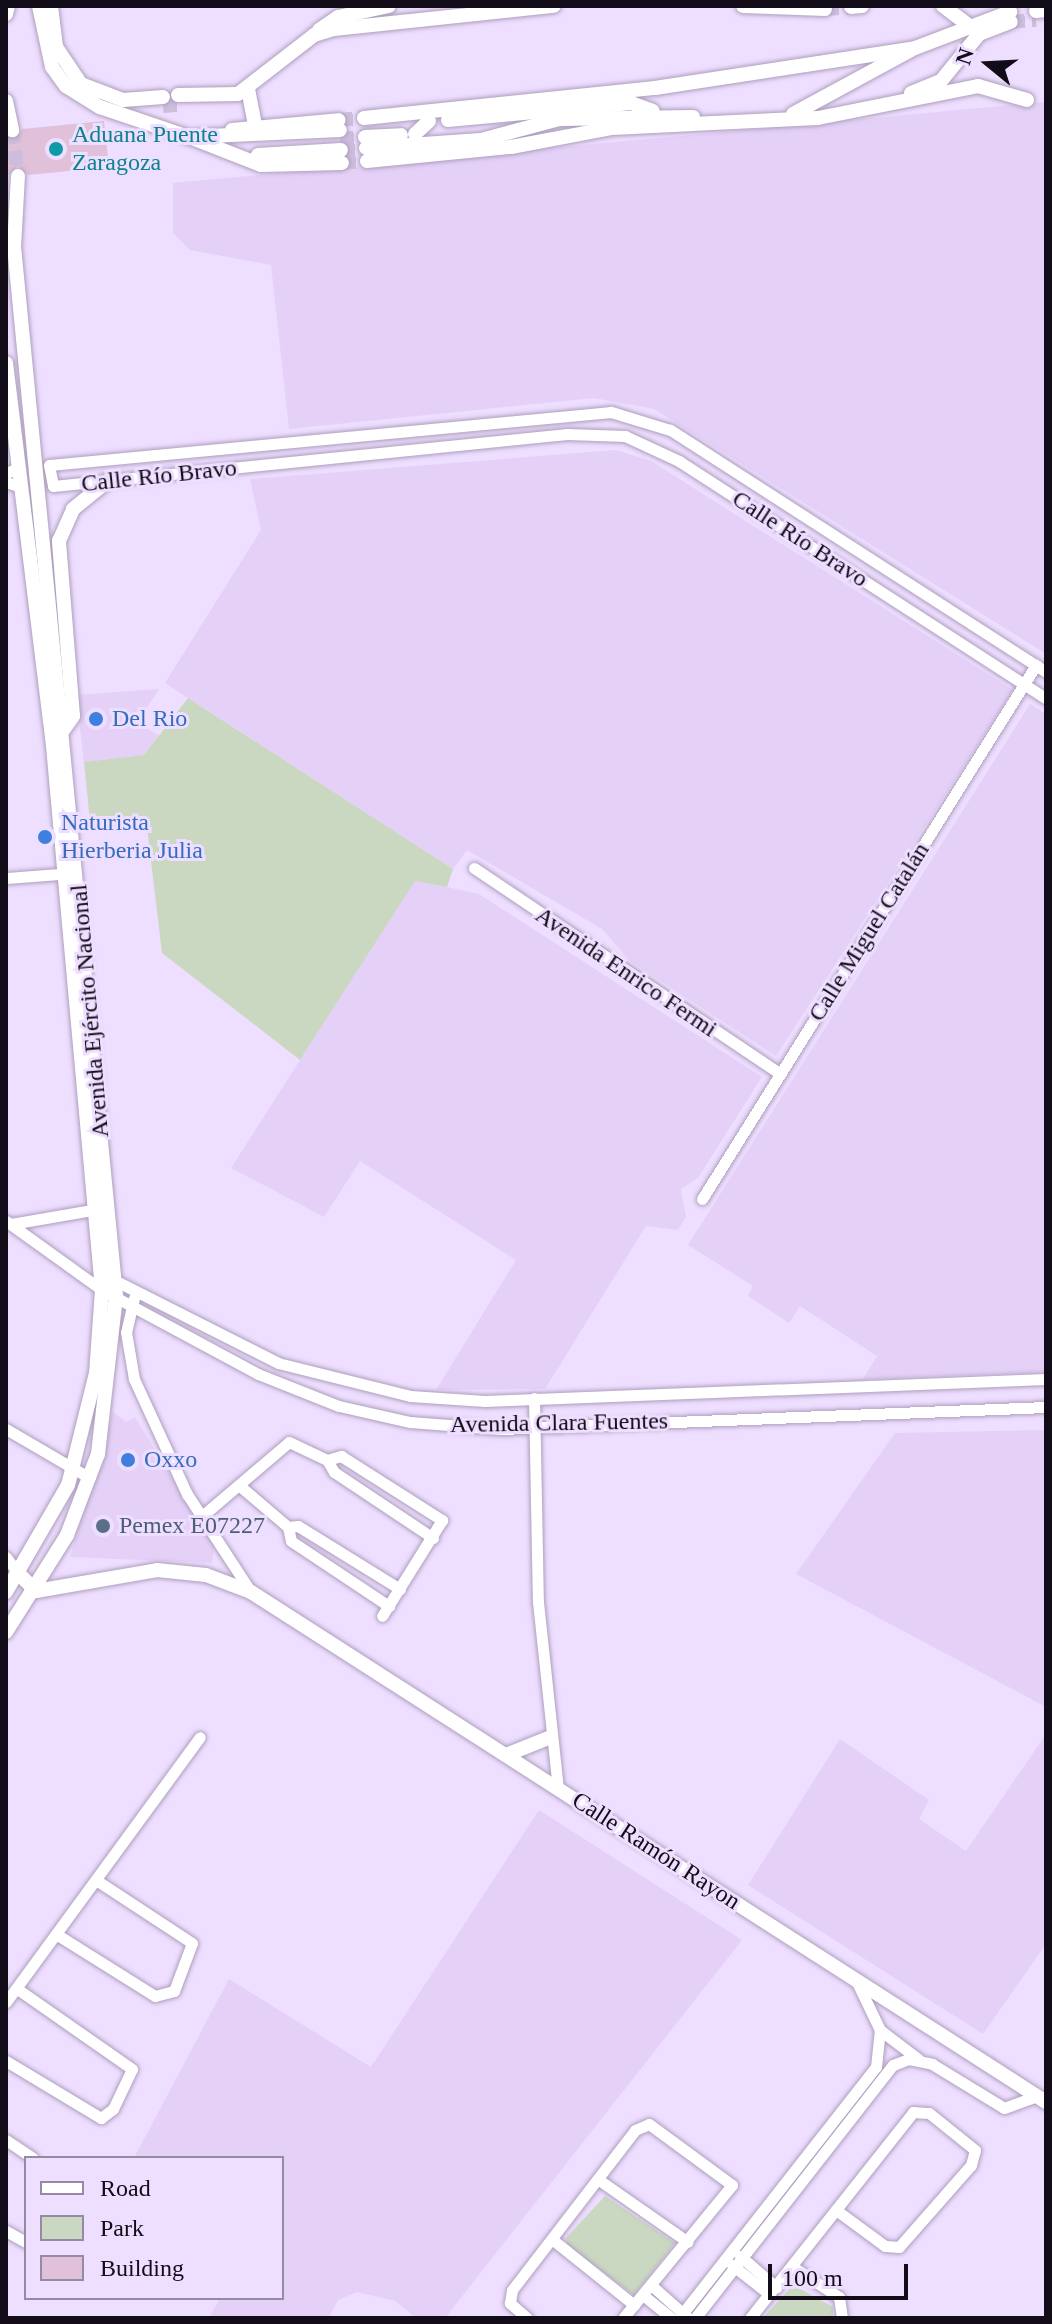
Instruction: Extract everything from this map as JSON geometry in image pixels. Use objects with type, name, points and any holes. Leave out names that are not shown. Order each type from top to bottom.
[{"type":"main road","points":[[6,14],[8,6]]},
{"type":"main road","points":[[39,6],[47,56],[66,86],[100,107],[261,165],[340,140]]},
{"type":"main road","points":[[51,6],[56,47],[74,77],[101,95],[139,101],[205,98],[248,89],[338,17],[389,6]]},
{"type":"main road","points":[[314,35],[373,21],[554,6]]},
{"type":"main road","points":[[743,6],[825,9]]},
{"type":"main road","points":[[851,7],[862,6]]},
{"type":"main road","points":[[943,6],[973,29]]},
{"type":"main road","points":[[365,138],[655,88],[915,48],[1011,17]]},
{"type":"main road","points":[[806,117],[922,90],[952,71],[973,29]]},
{"type":"main road","points":[[786,118],[846,92],[915,48]]},
{"type":"main road","points":[[365,138],[806,117],[978,86],[1027,100]]},
{"type":"main road","points":[[631,103],[655,88]]},
{"type":"main road","points":[[248,89],[255,126]]},
{"type":"main road","points":[[6,101],[12,130]]},
{"type":"main road","points":[[365,138],[429,121],[631,103],[660,113],[715,121]]},
{"type":"main road","points":[[365,138],[481,140],[559,119],[660,113]]},
{"type":"main road","points":[[415,134],[429,121]]},
{"type":"main road","points":[[188,137],[255,126],[340,140]]},
{"type":"main road","points":[[365,138],[415,134],[431,140]]},
{"type":"main road","points":[[188,137],[340,140]]},
{"type":"main road","name":"Avenida Ejército Nacional","points":[[6,1592],[19,1574],[72,1470],[96,1373],[109,1285],[98,1209],[71,873],[64,729],[14,247],[18,176]]},
{"type":"main road","name":"Avenida Ejército Nacional","points":[[6,363],[12,470],[21,487],[71,873],[109,1285],[110,1398],[90,1478],[36,1591],[6,1632]]},
{"type":"main road","points":[[12,470],[26,474],[49,589]]},
{"type":"main road","points":[[64,729],[73,716],[59,541],[73,509],[109,480]]},
{"type":"main road","name":"Calle Ramón Rayon","points":[[36,1591],[157,1570],[206,1575],[251,1592],[1041,2099]]},
{"type":"main road","points":[[19,1574],[36,1591]]},
{"type":"main road","points":[[506,1755],[548,1738]]},
{"type":"street","name":"Calle Río Bravo","points":[[1041,668],[670,430],[611,412],[49,465],[53,486],[605,433],[652,445],[1046,698]]},
{"type":"street","points":[[293,442],[293,463]]},
{"type":"street","points":[[211,449],[214,469]]},
{"type":"street","points":[[6,482],[21,487]]},
{"type":"street","points":[[774,523],[779,500]]},
{"type":"street","name":"Calle Miguel Catalán","points":[[702,1199],[1025,684],[1041,668]]},
{"type":"street","name":"Avenida Enrico Fermi","points":[[474,868],[780,1074]]},
{"type":"street","points":[[6,878],[71,873]]},
{"type":"street","points":[[8,1223],[98,1209]]},
{"type":"street","points":[[8,1223],[82,1272],[109,1285]]},
{"type":"street","name":"Avenida Clara Fuentes","points":[[109,1285],[138,1291],[251,1350],[339,1383],[437,1399],[1046,1379]]},
{"type":"street","name":"Avenida Clara Fuentes","points":[[109,1285],[132,1304],[258,1374],[339,1406],[446,1426],[537,1427],[1046,1407]]},
{"type":"street","points":[[138,1291],[126,1332],[134,1379],[202,1516],[251,1592]]},
{"type":"street","points":[[534,1398],[548,1738],[558,1788]]},
{"type":"street","points":[[6,1429],[90,1478]]},
{"type":"street","points":[[202,1516],[241,1487],[283,1443],[327,1460],[341,1456],[441,1519],[433,1538],[386,1611],[291,1541],[288,1527],[241,1487]]},
{"type":"street","points":[[327,1460],[334,1472],[433,1538]]},
{"type":"street","points":[[288,1527],[298,1526],[400,1589]]},
{"type":"street","points":[[6,1557],[19,1574]]},
{"type":"street","points":[[6,2002],[200,1737]]},
{"type":"street","points":[[56,1934],[155,1996],[174,1991],[192,1943],[96,1880]]},
{"type":"street","points":[[855,1978],[880,2030],[919,2059],[1004,2108],[1041,2099]]},
{"type":"street","points":[[6,2061],[101,2118],[113,2109],[132,2069],[16,1988]]},
{"type":"street","points":[[735,2259],[876,2067],[880,2030]]},
{"type":"street","points":[[647,2290],[686,2317],[887,2072],[919,2059]]},
{"type":"street","points":[[750,2318],[913,2112],[929,2113],[975,2150],[971,2165],[899,2247],[885,2246],[836,2210]]},
{"type":"street","points":[[527,2318],[510,2296],[635,2130],[649,2124],[725,2173],[728,2192],[623,2318]]},
{"type":"street","points":[[6,2140],[30,2156]]},
{"type":"street","points":[[599,2180],[688,2242]]},
{"type":"street","points":[[6,2231],[24,2241]]},
{"type":"street","points":[[553,2240],[634,2305]]},
{"type":"street","points":[[735,2259],[773,2291]]},
{"type":"street","points":[[793,2267],[839,2297],[842,2318]]},
{"type":"street","points":[[647,2290],[671,2318]]},
{"type":"shaded area","points":[[1046,102],[1046,654],[654,409],[594,398],[289,429],[271,265],[190,250],[173,233],[173,183]]},
{"type":"shaded area","points":[[616,450],[651,461],[1013,690],[776,1056],[630,961],[602,929],[467,850],[453,869],[165,683],[261,530],[250,479]]},
{"type":"shaded area","points":[[159,689],[138,722],[159,736],[144,755],[84,762],[76,695]]},
{"type":"shaded area","points":[[1030,704],[1046,714],[1046,1372],[863,1379],[877,1356],[800,1306],[789,1323],[748,1296],[753,1286],[688,1245]]},
{"type":"shaded area","points":[[415,880],[479,894],[762,1077],[698,1178],[681,1189],[686,1217],[678,1230],[646,1226],[545,1389],[436,1390],[516,1260],[360,1161],[324,1217],[231,1168]]},
{"type":"shaded area","points":[[113,1412],[126,1422],[135,1417],[214,1547],[212,1563],[70,1557]]},
{"type":"shaded area","points":[[1046,1430],[1046,1707],[796,1574],[895,1433]]},
{"type":"shaded area","points":[[1046,1734],[1046,1944],[983,2034],[748,1885],[840,1739],[929,1800],[919,1819],[966,1851]]},
{"type":"shaded area","points":[[539,1810],[742,1940],[445,2318],[416,2318],[395,2301],[357,2292],[338,2300],[329,2318],[209,2318],[219,2300],[284,2300],[284,2156],[135,2156],[229,1979],[371,2067]]},
{"type":"green space","points":[[188,698],[453,869],[447,887],[415,881],[300,1060],[162,953],[147,827],[91,832],[84,762],[144,755]]},
{"type":"green space","points":[[605,2196],[675,2243],[634,2295],[568,2246],[566,2238]]},
{"type":"green space","points":[[793,2285],[833,2307],[833,2317],[763,2318]]},
{"type":"building","name":"Aduana Puente Zaragoza","points":[[104,121],[109,167],[28,175],[18,166],[6,177],[6,138],[18,138],[22,129]]},
{"type":"tunnel","points":[[825,9],[851,7]]},
{"type":"tunnel","points":[[1011,22],[1036,20]]},
{"type":"tunnel","points":[[163,106],[179,105]]},
{"type":"tunnel","points":[[339,120],[364,118]]},
{"type":"tunnel","points":[[12,130],[18,176]]},
{"type":"tunnel","points":[[340,139],[365,137]]},
{"type":"tunnel","points":[[341,150],[366,148]]},
{"type":"tunnel","points":[[342,163],[367,161]]},
{"type":"place","name":"Aduana Puente Zaragoza","points":[[56,149]]},
{"type":"place","name":"Del Rio","points":[[96,719]]},
{"type":"place","name":"Naturista Hierberia Julia","points":[[45,837]]},
{"type":"place","name":"Oxxo","points":[[128,1460]]},
{"type":"place","name":"Pemex E07227","points":[[103,1526]]}]
